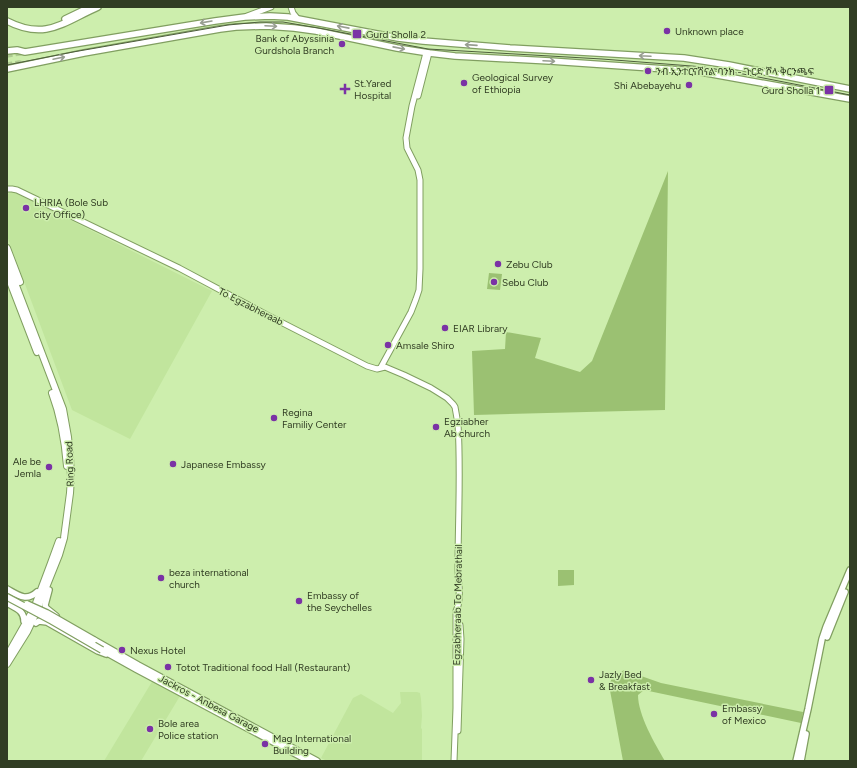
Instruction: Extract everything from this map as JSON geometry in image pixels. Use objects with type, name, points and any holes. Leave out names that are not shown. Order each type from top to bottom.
[{"type":"highway","points":[[7,248],[21,285],[7,262]]},
{"type":"highway","name":"Ring Road","points":[[7,262],[63,409],[68,437],[71,477],[64,538],[59,555],[27,632],[7,664]]},
{"type":"highway","name":"Ring Road","points":[[7,274],[55,399],[65,444],[67,468],[66,502],[58,546],[32,612],[7,656]]},
{"type":"highway","points":[[7,279],[13,291]]},
{"type":"main road","points":[[7,17],[26,26],[43,27],[56,24],[90,7]]},
{"type":"main road","points":[[7,21],[27,29],[46,29],[64,24],[98,7]]},
{"type":"main road","points":[[245,17],[271,7]]},
{"type":"main road","points":[[291,7],[297,18]]},
{"type":"main road","points":[[7,51],[17,50],[25,52],[215,20],[270,16],[297,18],[398,38],[423,41],[510,48],[684,58],[729,65],[850,89]]},
{"type":"main road","points":[[7,69],[84,53],[100,53],[224,32],[232,27],[266,26],[316,31],[428,53],[455,56],[558,61],[694,71],[850,99]]},
{"type":"main road","points":[[510,48],[510,59]]},
{"type":"main road","points":[[383,367],[419,290],[421,247],[420,180],[418,170],[407,148],[406,138],[412,106],[428,53]]},
{"type":"main road","name":"To Egzabheraab","points":[[7,189],[17,190],[179,268],[367,366],[374,368],[383,367],[431,388],[453,404],[456,411],[458,449]]},
{"type":"main road","name":"Egzabheraab To Mebrathail","points":[[454,761],[456,708],[456,610],[458,606],[458,449]]},
{"type":"main road","points":[[796,761],[822,639],[850,570]]},
{"type":"main road","points":[[801,761],[824,645],[850,579]]},
{"type":"main road","points":[[7,589],[25,597],[31,596],[37,592]]},
{"type":"main road","points":[[49,590],[45,605],[46,608],[98,639],[102,647]]},
{"type":"main road","points":[[7,593],[94,640],[110,654],[136,669],[206,704],[309,761]]},
{"type":"main road","points":[[7,597],[102,647]]},
{"type":"main road","points":[[7,604],[19,610],[24,616],[24,621]]},
{"type":"main road","points":[[457,761],[461,638],[460,610],[458,606]]},
{"type":"main road","points":[[36,623],[39,621],[47,622],[98,651],[104,654],[110,654]]},
{"type":"main road","name":"Jackros - Anbesa Garage","points":[[102,647],[206,704],[317,761]]},
{"type":"shaded area","points":[[668,171],[665,410],[474,415],[472,351],[505,349],[506,332],[541,338],[535,358],[580,372],[592,361]]},
{"type":"shaded area","points":[[12,191],[212,291],[130,439],[72,410],[7,236],[7,195]]},
{"type":"shaded area","name":"Sebu Club","points":[[489,273],[502,274],[500,290],[487,289]]},
{"type":"shaded area","points":[[558,570],[574,570],[574,585],[558,586]]},
{"type":"shaded area","points":[[624,670],[661,683],[803,712],[801,723],[644,690],[638,695],[641,711],[648,729],[665,761],[623,761],[609,685],[612,678]]},
{"type":"shaded area","points":[[153,680],[180,696],[141,761],[104,761]]},
{"type":"shaded area","points":[[400,692],[420,693],[422,716],[422,761],[327,761],[321,758],[353,698],[361,694],[393,713],[401,703]]},
{"type":"tunnel","points":[[7,55],[25,52]]},
{"type":"tunnel","points":[[7,65],[19,63],[26,65]]},
{"type":"tram line","points":[[7,65],[228,25],[260,22],[283,22],[428,49],[602,59],[704,67],[850,95]]},
{"type":"place","name":"Unknown place","points":[[667,31]]},
{"type":"place","name":"Gurd Sholla 2","points":[[357,34]]},
{"type":"place","name":"Bank of Abyssinia Gurdshola Branch","points":[[342,44]]},
{"type":"place","name":"ንብ ኢንተርናሽናል ባንክ - ጉርድ ሾላ ቅርንጫፍ","points":[[648,71]]},
{"type":"place","name":"Geological Survey of Ethiopia","points":[[464,83]]},
{"type":"place","name":"Shi Abebayehu","points":[[689,85]]},
{"type":"place","name":"St.Yared Hospital","points":[[345,89]]},
{"type":"place","name":"Gurd Sholla 1","points":[[829,90]]},
{"type":"place","name":"LHRIA (Bole Sub city Office)","points":[[26,208]]},
{"type":"place","name":"Zebu Club","points":[[498,264]]},
{"type":"place","name":"Sebu Club","points":[[494,282]]},
{"type":"place","name":"EIAR Library","points":[[445,328]]},
{"type":"place","name":"Amsale Shiro","points":[[388,345]]},
{"type":"place","name":"Regina Familiy Center","points":[[274,418]]},
{"type":"place","name":"Egziabher Ab church","points":[[436,427]]},
{"type":"place","name":"Japanese Embassy","points":[[173,464]]},
{"type":"place","name":"Ale be Jemla","points":[[49,467]]},
{"type":"place","name":"beza international church","points":[[161,578]]},
{"type":"place","name":"Embassy of the Seychelles","points":[[299,601]]},
{"type":"place","name":"Nexus Hotel","points":[[122,650]]},
{"type":"place","name":"Totot Traditional food Hall (Restaurant)","points":[[168,667]]},
{"type":"place","name":"Jazly Bed & Breakfast","points":[[591,680]]},
{"type":"place","name":"Embassy of Mexico","points":[[714,714]]},
{"type":"place","name":"Bole area Police station","points":[[150,729]]},
{"type":"place","name":"Mag International Building","points":[[265,744]]}]
